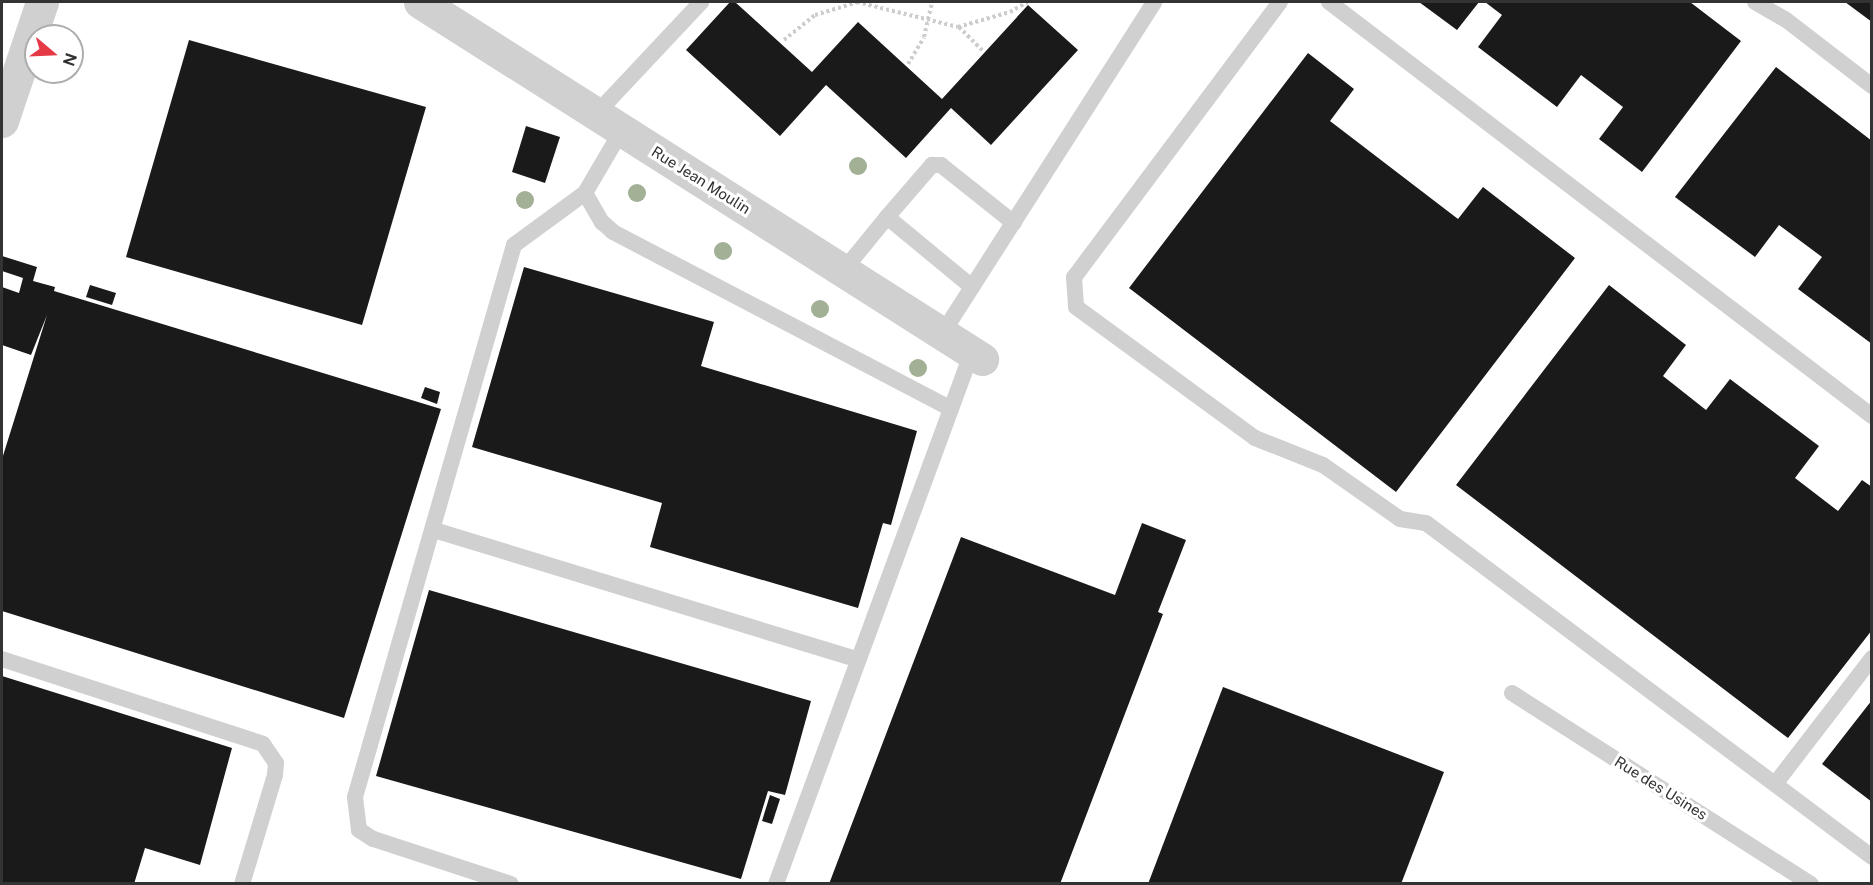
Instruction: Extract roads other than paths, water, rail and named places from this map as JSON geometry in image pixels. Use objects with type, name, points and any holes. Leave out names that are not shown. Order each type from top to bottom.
[{"type":"street","points":[[2,121],[42,2]]},
{"type":"street","name":"Rue Jean Moulin","points":[[420,2],[977,355]]},
{"type":"lane","points":[[511,884],[373,839],[359,830],[355,797],[434,530],[514,245],[585,193],[609,122],[701,2]]},
{"type":"lane","points":[[942,334],[1154,2]]},
{"type":"lane","points":[[1280,2],[1074,277],[1076,307],[1255,438],[1323,465],[1400,519],[1426,523],[1872,857]]},
{"type":"lane","points":[[1329,2],[1872,416]]},
{"type":"lane","points":[[1755,2],[1785,19],[1872,86]]},
{"type":"lane","points":[[843,271],[932,165],[941,165],[1014,223]]},
{"type":"lane","points":[[585,193],[602,222],[613,232],[950,408]]},
{"type":"lane","points":[[887,217],[972,286]]},
{"type":"lane","points":[[776,884],[950,408],[977,355]]},
{"type":"lane","points":[[434,530],[858,660]]},
{"type":"lane","points":[[1775,784],[1872,658]]},
{"type":"lane","points":[[2,659],[263,744],[276,762],[275,775],[242,884]]},
{"type":"lane","name":"Rue des Usines","points":[[1512,693],[1811,884]]}]
